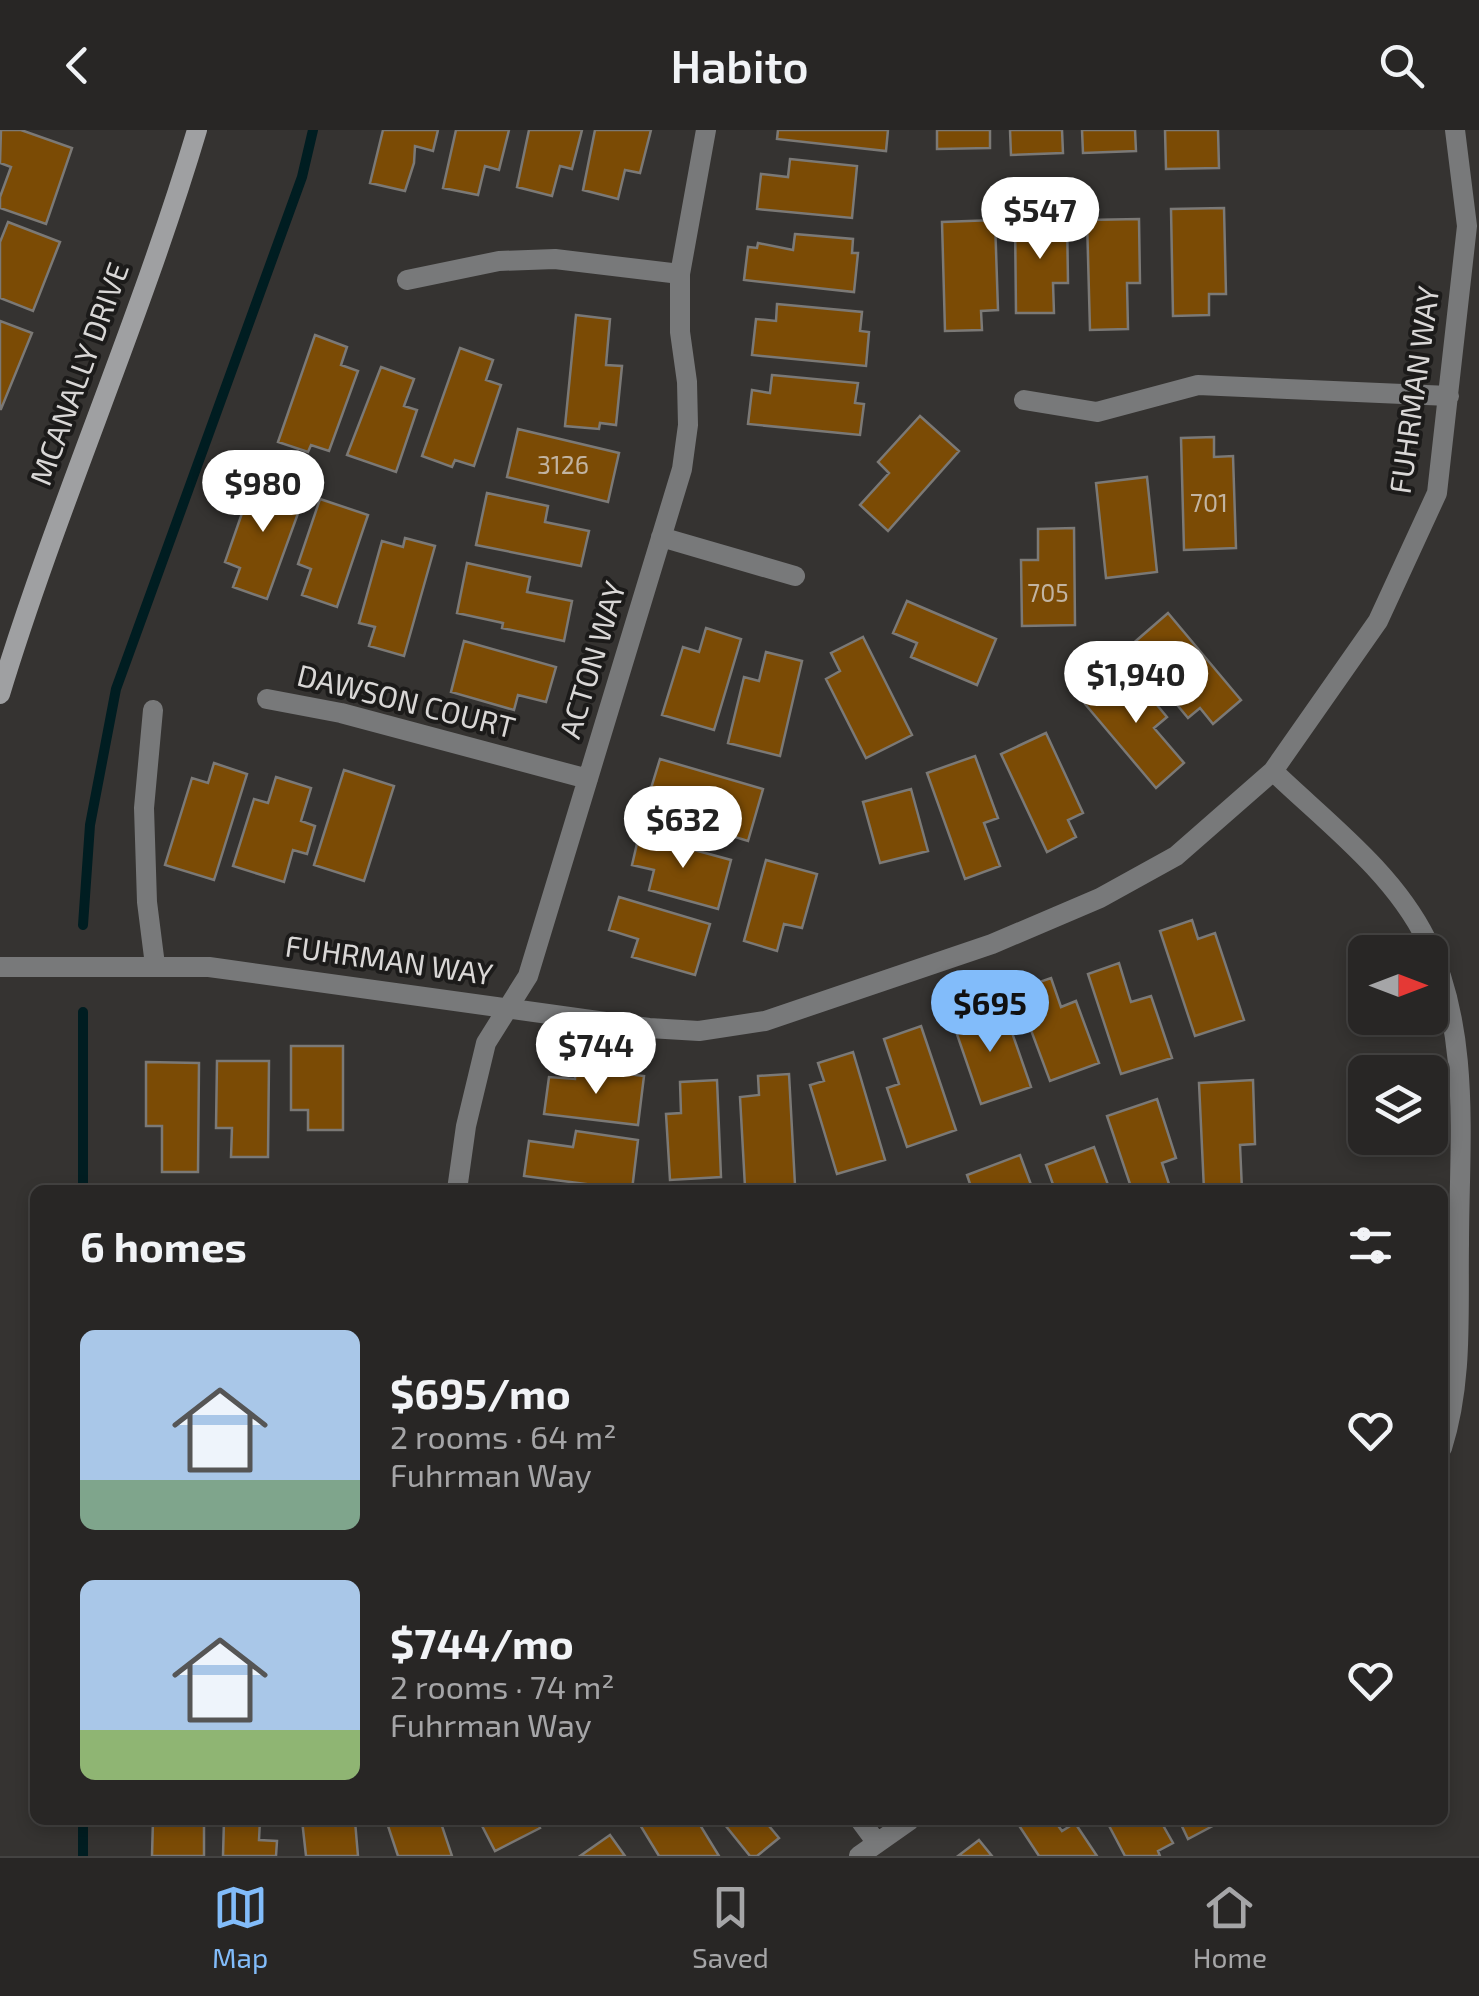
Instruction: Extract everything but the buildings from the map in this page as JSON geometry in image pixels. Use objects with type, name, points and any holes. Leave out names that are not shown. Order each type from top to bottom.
[{"type":"street","name":"MCANALLY DRIVE","points":[[0,694],[28,602],[175,202],[196,130]]},
{"type":"street","name":"ACTON WAY","points":[[458,1185],[466,1126],[486,1043],[528,976],[682,468],[688,425],[680,332],[680,274],[706,130]]},
{"type":"street","name":"FUHRMAN WAY","points":[[0,967],[156,966],[252,971],[649,1028],[699,1030],[764,1020],[992,944],[1100,898],[1176,856],[1273,771],[1378,620],[1437,493],[1467,226],[1456,130]]},
{"type":"street","points":[[407,280],[499,261],[555,259],[680,274]]},
{"type":"street","points":[[1024,400],[1097,412],[1198,384],[1449,396]]},
{"type":"street","points":[[661,537],[795,576]]},
{"type":"street","name":"DAWSON COURT","points":[[268,699],[341,713],[588,779]]},
{"type":"street","points":[[153,710],[144,808],[147,902],[156,966]]},
{"type":"street","points":[[1273,771],[1376,869],[1424,936],[1442,977],[1452,1015],[1459,1073],[1451,1239],[1458,1380],[1448,1422]]},
{"type":"street","points":[[864,1825],[877,1843]]},
{"type":"street","points":[[859,1856],[903,1825]]},
{"type":"waterway","points":[[83,925],[90,825],[116,689],[302,177],[313,130]]},
{"type":"waterway","points":[[83,1012],[83,1185]]},
{"type":"waterway","points":[[83,1825],[83,1856]]}]
